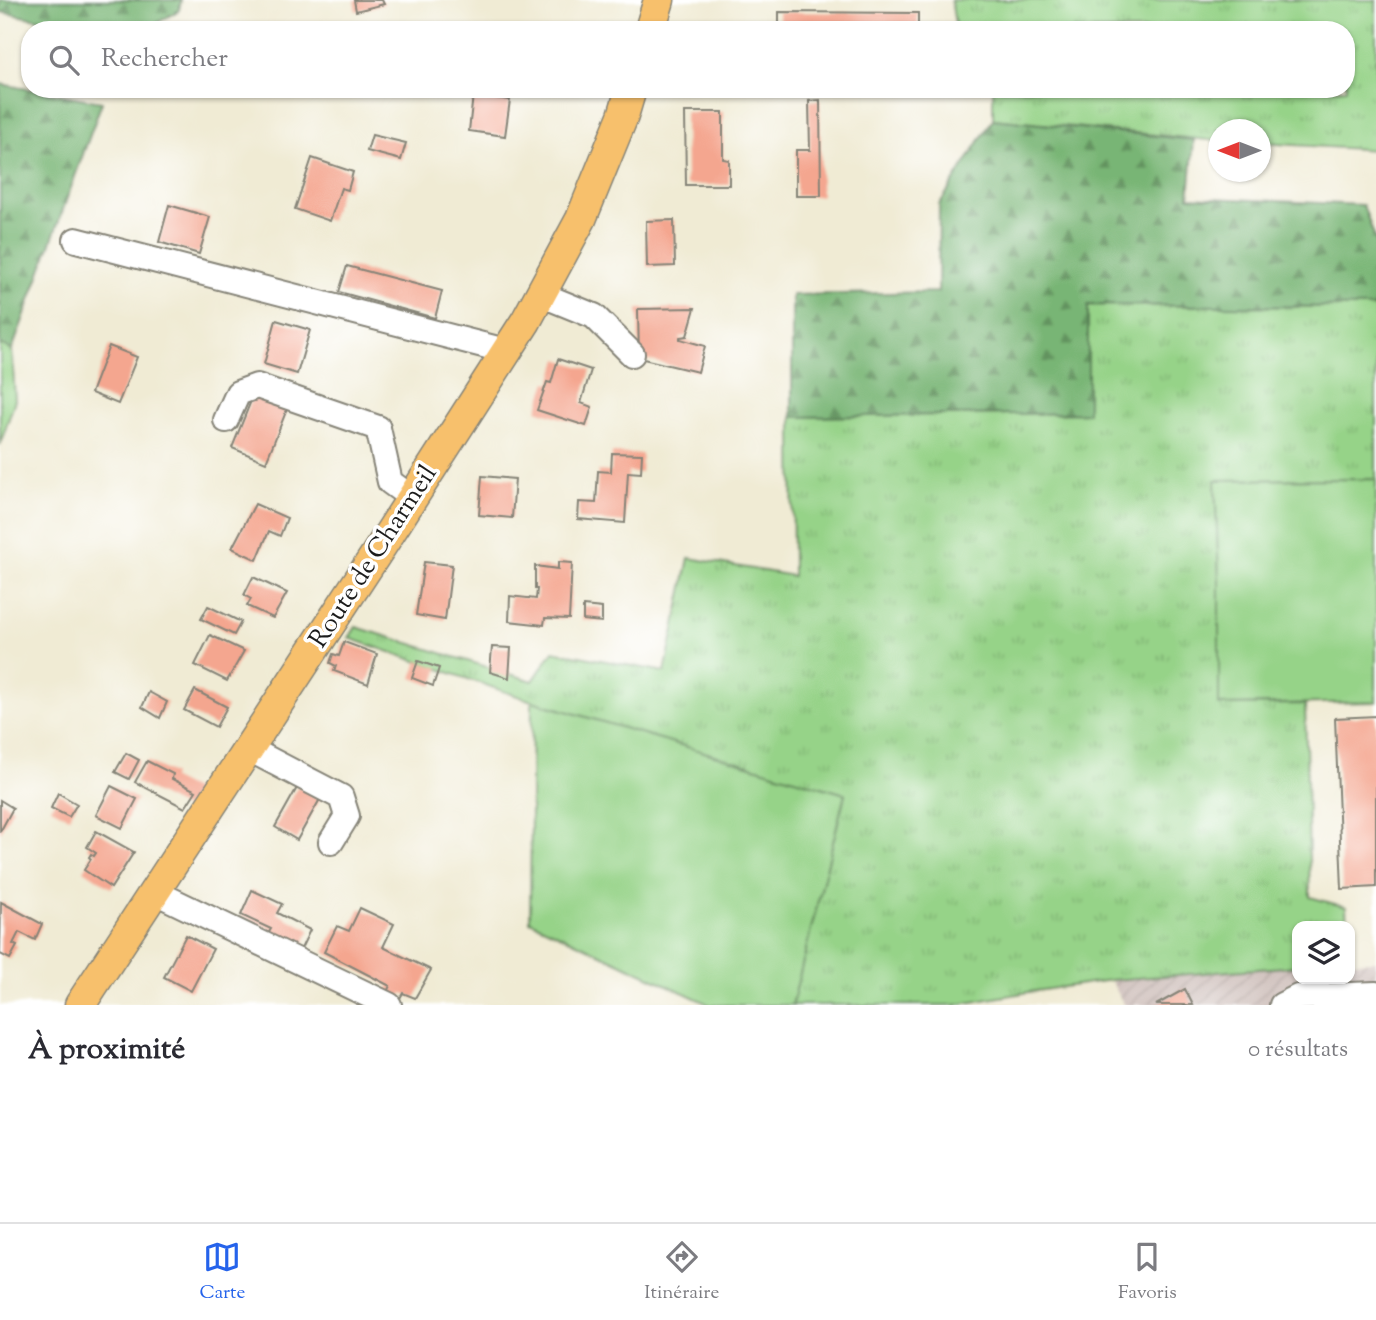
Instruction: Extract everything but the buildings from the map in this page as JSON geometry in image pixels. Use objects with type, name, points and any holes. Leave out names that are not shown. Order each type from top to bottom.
[{"type":"main road","points":[[653,21],[659,0]]},
{"type":"main road","name":"Route de Charmeil","points":[[80,1005],[506,351],[581,219],[628,98]]},
{"type":"lane","points":[[76,240],[506,351]]},
{"type":"lane","points":[[540,294],[594,316],[632,355]]},
{"type":"lane","points":[[226,420],[238,393],[257,386],[378,428],[390,482],[412,498]]},
{"type":"lane","points":[[249,749],[341,797],[347,816],[331,842]]},
{"type":"lane","points":[[155,892],[389,1005]]},
{"type":"lane","points":[[1282,1005],[1298,997],[1376,994]]},
{"type":"shaded area","points":[[1376,961],[1376,1005],[1124,1005],[1111,980],[1292,966],[1292,984],[1355,984],[1355,962]]},
{"type":"green space","points":[[0,0],[181,0],[179,10],[160,21],[48,21],[0,12]]},
{"type":"green space","points":[[951,0],[1376,0],[1376,150],[1271,144],[1271,119],[1208,119],[1208,140],[993,119],[993,98],[1355,98],[1355,21],[954,21]]},
{"type":"green space","points":[[0,84],[21,88],[21,98],[79,98],[102,102],[12,350],[0,344]]},
{"type":"green space","points":[[993,119],[1194,140],[1189,197],[1363,205],[1376,241],[1376,307],[1088,305],[1088,413],[792,417],[792,295],[938,292],[939,205]]},
{"type":"green space","points":[[1087,305],[1376,307],[1376,479],[1215,480],[1219,578],[1219,705],[1305,704],[1310,897],[1346,907],[1347,921],[1292,921],[1292,966],[1111,980],[955,1005],[792,1005],[845,794],[532,701],[349,638],[356,627],[533,681],[553,651],[665,672],[689,558],[793,576],[792,417],[1088,413]]},
{"type":"green space","points":[[0,344],[12,350],[15,400],[0,445]]},
{"type":"green space","points":[[1376,479],[1376,702],[1219,705],[1219,578],[1215,480]]},
{"type":"green space","points":[[532,701],[845,794],[792,1005],[710,1005],[530,921]]}]
